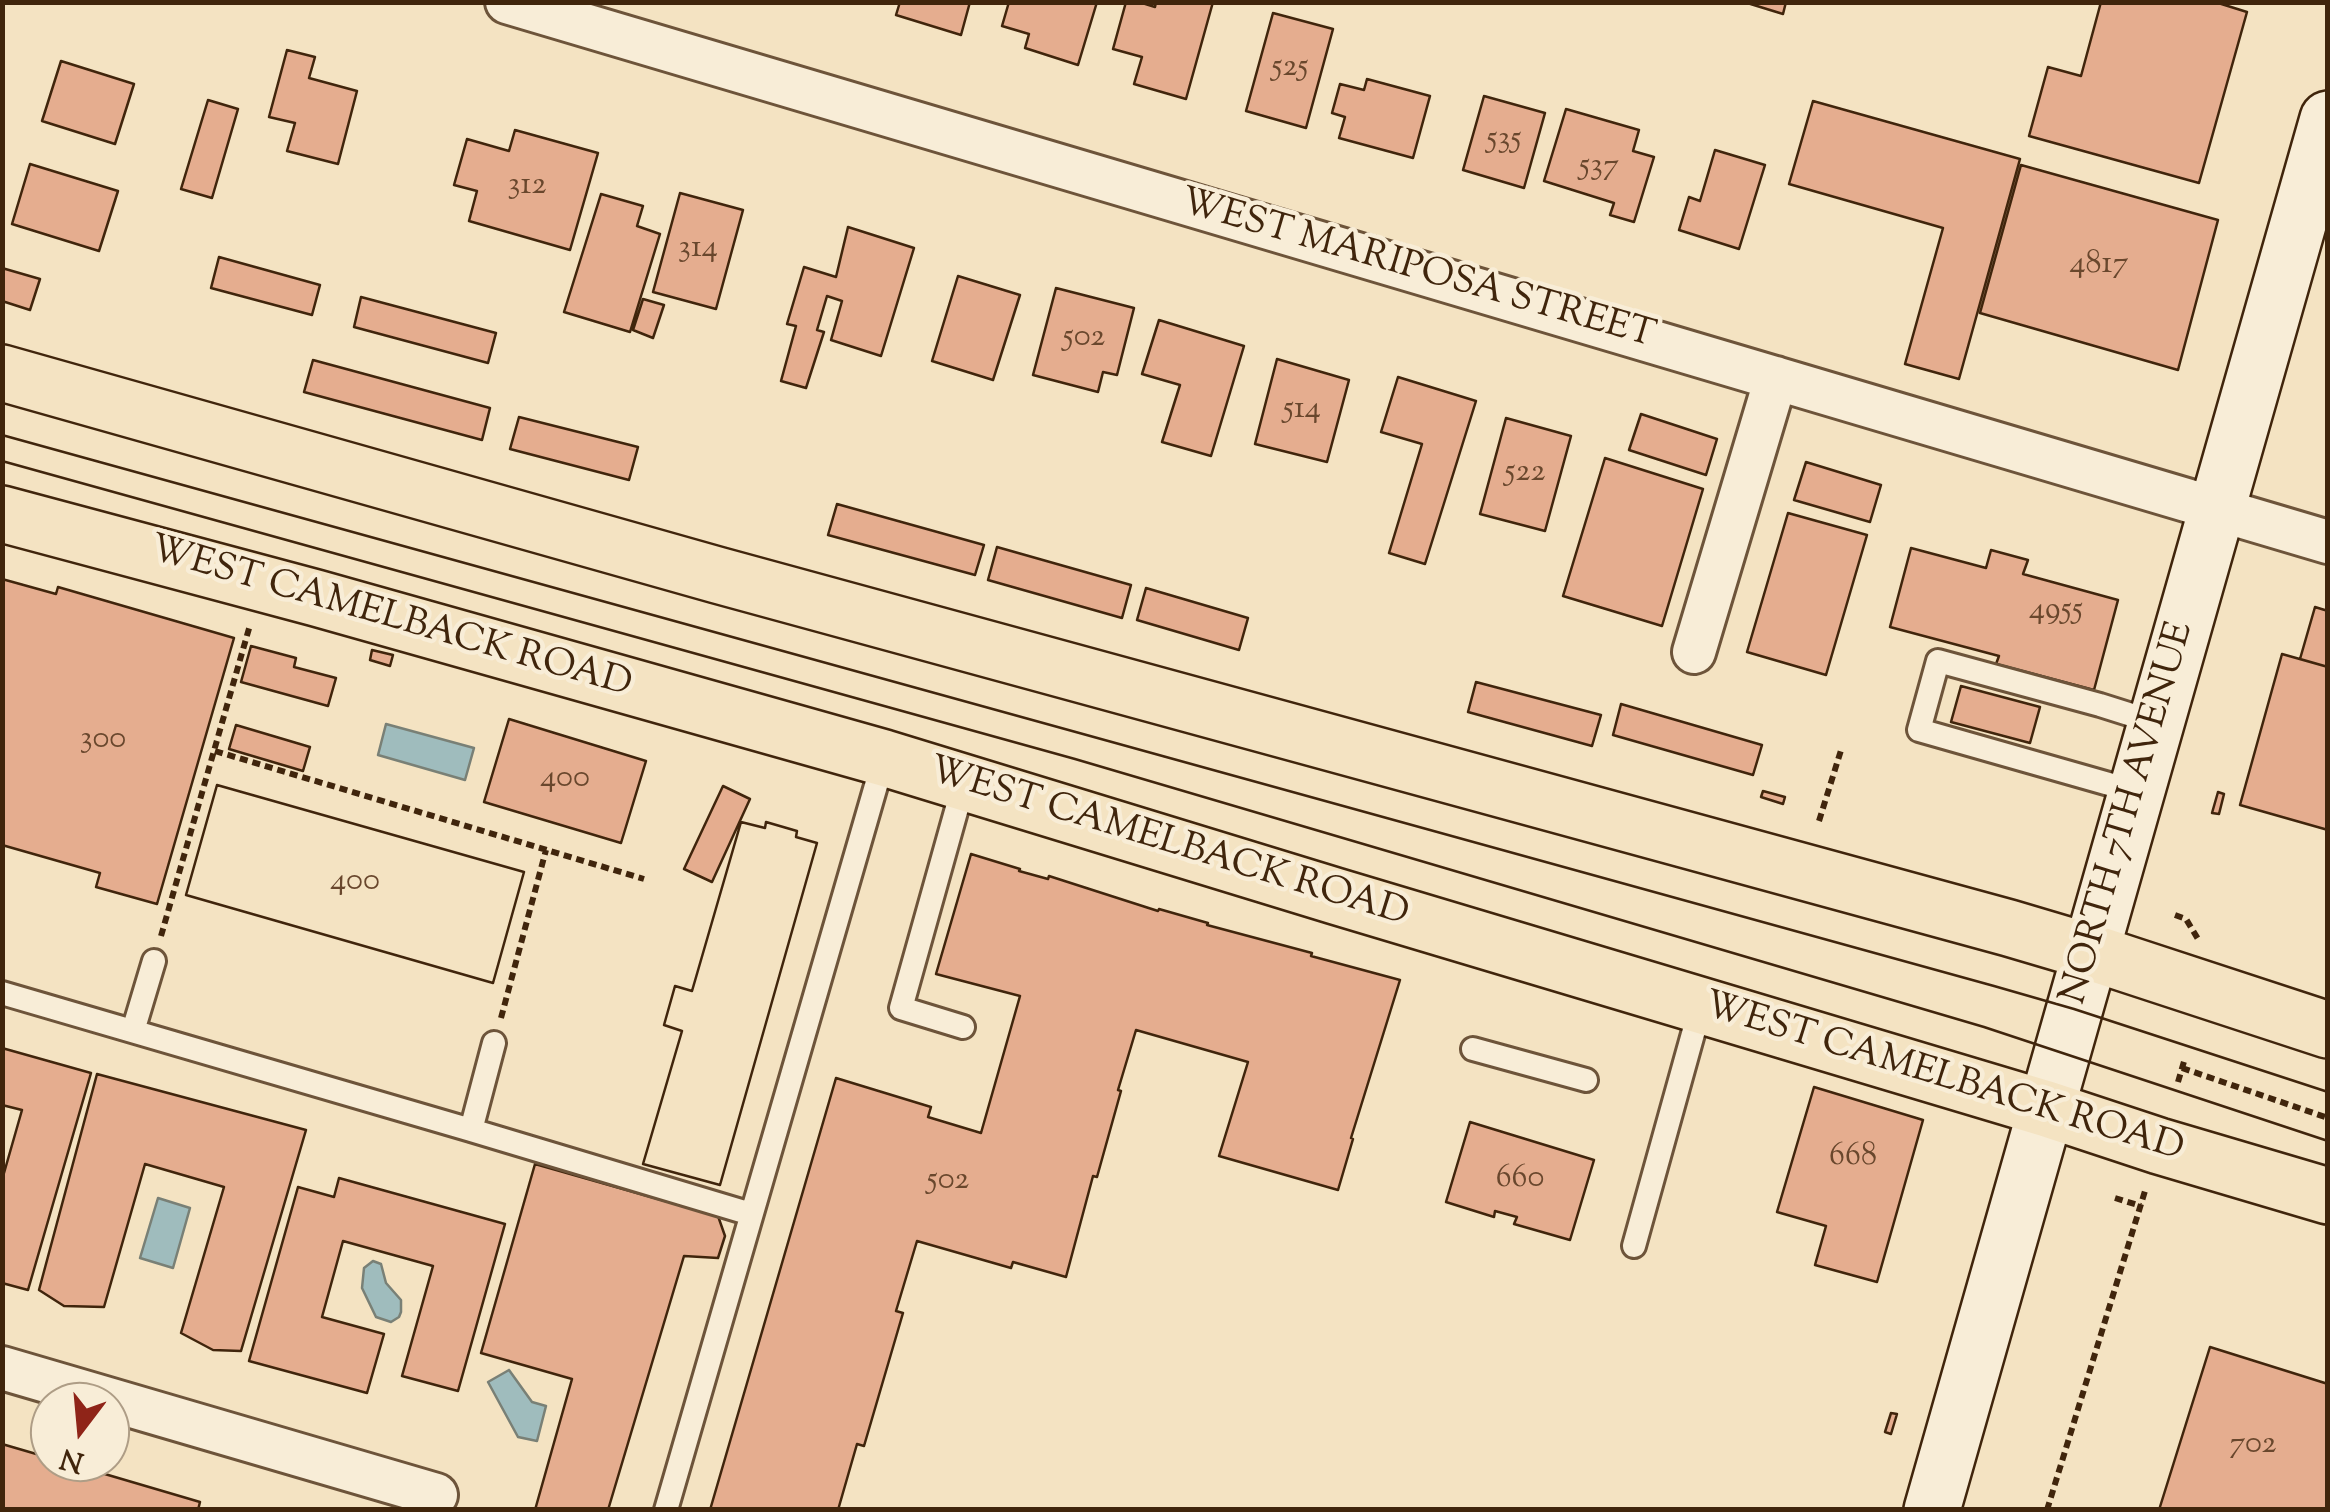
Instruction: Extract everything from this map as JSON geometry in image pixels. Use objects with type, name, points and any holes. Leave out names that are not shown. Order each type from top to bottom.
[{"type":"main road","name":"NORTH 7TH AVENUE","points":[[1932,1510],[2328,119]]},
{"type":"main road","points":[[2,373],[717,576],[2090,952],[2328,1030]]},
{"type":"main road","name":"WEST CAMELBACK ROAD","points":[[2,514],[884,758],[2328,1196]]},
{"type":"street","name":"WEST MARIPOSA STREET","points":[[507,2],[2328,542]]},
{"type":"street","points":[[1694,652],[1776,378]]},
{"type":"street","points":[[2,1368],[436,1495]]},
{"type":"lane","points":[[2137,792],[1919,730],[1933,678],[1938,661],[2156,723]]},
{"type":"lane","points":[[666,1510],[884,758]]},
{"type":"lane","points":[[963,1027],[902,1008],[964,784]]},
{"type":"lane","points":[[133,1031],[154,961]]},
{"type":"lane","points":[[2,992],[751,1214]]},
{"type":"lane","points":[[1634,1246],[1700,1006]]},
{"type":"lane","points":[[471,1130],[494,1043]]},
{"type":"lane","points":[[1472,1049],[1586,1080]]},
{"type":"path","points":[[154,961],[261,583]]},
{"type":"path","points":[[1819,821],[1842,747]]},
{"type":"path","points":[[215,751],[644,879]]},
{"type":"path","points":[[494,1043],[546,850]]},
{"type":"path","points":[[2178,1082],[2184,1058]]},
{"type":"path","points":[[2182,1068],[2328,1118]]},
{"type":"path","points":[[2047,1510],[2149,1180]]},
{"type":"path","points":[[2115,1198],[2140,1206]]},
{"type":"water","points":[[386,724],[474,748],[465,780],[378,755]]},
{"type":"water","points":[[158,1198],[190,1208],[173,1268],[140,1258]]},
{"type":"water","points":[[373,1261],[381,1264],[386,1283],[401,1300],[399,1317],[391,1322],[376,1317],[362,1288],[364,1268]]},
{"type":"water","points":[[509,1370],[532,1402],[546,1406],[537,1441],[518,1437],[488,1382]]},
{"type":"building","points":[[900,2],[970,2],[961,35],[896,15]]},
{"type":"building","points":[[1009,2],[1097,2],[1078,65],[1025,48],[1029,34],[1002,26]]},
{"type":"building","points":[[1126,2],[1155,7],[1156,2],[1213,2],[1186,99],[1134,84],[1142,57],[1113,49]]},
{"type":"building","points":[[1744,2],[1786,2],[1783,14]]},
{"type":"building","points":[[2101,2],[2215,2],[2247,12],[2199,183],[2029,136],[2048,67],[2081,76]]},
{"type":"building","points":[[1273,13],[1333,29],[1306,128],[1246,111]]},
{"type":"building","points":[[287,50],[315,57],[309,78],[357,91],[338,164],[287,151],[295,123],[269,117]]},
{"type":"building","points":[[61,61],[134,84],[115,144],[42,121]]},
{"type":"building","points":[[1367,79],[1430,96],[1413,158],[1339,138],[1345,117],[1332,113],[1340,84],[1364,90]]},
{"type":"building","points":[[1484,96],[1545,113],[1524,188],[1463,170]]},
{"type":"building","points":[[208,100],[238,109],[212,198],[181,189]]},
{"type":"building","points":[[1813,101],[2020,159],[1959,379],[1905,364],[1943,228],[1789,184]]},
{"type":"building","points":[[1566,109],[1639,130],[1633,151],[1654,157],[1634,222],[1610,215],[1614,203],[1544,181]]},
{"type":"building","points":[[515,130],[598,153],[570,250],[469,221],[477,191],[454,185],[467,139],[509,151]]},
{"type":"building","points":[[1715,150],[1765,165],[1739,249],[1679,230],[1689,197],[1700,201]]},
{"type":"building","points":[[30,164],[118,191],[99,251],[12,224]]},
{"type":"building","points":[[2021,165],[2218,220],[2178,370],[1980,313]]},
{"type":"building","points":[[680,193],[743,210],[716,309],[653,292]]},
{"type":"building","points":[[601,194],[643,206],[637,226],[660,234],[630,332],[564,312]]},
{"type":"building","points":[[848,227],[914,248],[881,356],[831,340],[842,301],[827,296],[817,330],[824,332],[806,388],[781,381],[796,326],[787,324],[804,267],[836,277]]},
{"type":"building","points":[[219,257],[320,285],[312,315],[211,288]]},
{"type":"building","points":[[2,268],[40,279],[30,310],[2,301]]},
{"type":"building","points":[[958,276],[1020,295],[993,380],[932,361]]},
{"type":"building","points":[[1056,288],[1134,308],[1117,375],[1103,372],[1098,392],[1033,375]]},
{"type":"building","points":[[361,297],[496,333],[488,363],[354,327]]},
{"type":"building","points":[[643,299],[664,305],[653,338],[633,330]]},
{"type":"building","points":[[1159,320],[1244,346],[1211,456],[1162,442],[1180,385],[1142,374]]},
{"type":"building","points":[[1277,359],[1349,380],[1327,462],[1255,444]]},
{"type":"building","points":[[313,360],[490,408],[482,440],[304,392]]},
{"type":"building","points":[[1398,377],[1476,401],[1425,564],[1389,553],[1422,444],[1381,432]]},
{"type":"building","points":[[1641,414],[1717,439],[1706,475],[1629,450]]},
{"type":"building","points":[[519,417],[638,447],[629,480],[510,449]]},
{"type":"building","points":[[1506,418],[1571,436],[1545,531],[1480,514]]},
{"type":"building","points":[[1605,458],[1703,489],[1662,626],[1563,596]]},
{"type":"building","points":[[1806,462],[1881,485],[1870,522],[1794,500]]},
{"type":"building","points":[[837,504],[984,545],[975,575],[828,535]]},
{"type":"building","points":[[1788,513],[1867,535],[1826,675],[1747,652]]},
{"type":"building","points":[[997,547],[1131,585],[1122,618],[988,580]]},
{"type":"building","points":[[1911,548],[1986,568],[1991,550],[2028,560],[2023,574],[2118,600],[2094,690],[1996,664],[1999,656],[1890,627]]},
{"type":"building","points":[[2,579],[56,594],[58,587],[234,638],[157,904],[96,887],[100,873],[2,845]]},
{"type":"building","points":[[1146,588],[1248,618],[1239,650],[1137,620]]},
{"type":"building","points":[[2315,607],[2328,611],[2328,667],[2300,659]]},
{"type":"building","points":[[251,646],[296,658],[294,667],[336,678],[328,706],[241,682]]},
{"type":"building","points":[[372,650],[393,655],[390,666],[370,660]]},
{"type":"building","points":[[2282,654],[2328,667],[2328,830],[2240,805]]},
{"type":"building","points":[[1476,682],[1601,715],[1592,746],[1468,712]]},
{"type":"building","points":[[1961,686],[2040,707],[2030,743],[1951,722]]},
{"type":"building","points":[[1621,704],[1762,745],[1753,775],[1613,735]]},
{"type":"building","points":[[509,719],[646,761],[621,843],[484,802]]},
{"type":"building","points":[[236,725],[310,747],[303,771],[229,749]]},
{"type":"building","points":[[217,785],[524,872],[493,983],[186,895]]},
{"type":"building","points":[[217,785],[524,872],[493,983],[186,895]]},
{"type":"building","points":[[723,786],[750,799],[712,882],[684,869]]},
{"type":"building","points":[[1763,791],[1785,797],[1783,804],[1761,797]]},
{"type":"building","points":[[2218,792],[2224,794],[2219,814],[2212,813]]},
{"type":"building","points":[[741,822],[765,828],[766,822],[797,831],[796,837],[817,843],[720,1185],[643,1164],[682,1031],[664,1025],[675,986],[692,991]]},
{"type":"building","points":[[741,822],[765,828],[766,822],[797,831],[796,837],[817,843],[720,1185],[643,1164],[682,1031],[664,1025],[675,986],[692,991]]},
{"type":"building","points":[[971,854],[1400,980],[1338,1190],[1219,1156],[1248,1062],[1136,1030],[1066,1277],[1013,1262],[1011,1268],[917,1241],[896,1311],[903,1313],[864,1446],[857,1444],[838,1510],[710,1510],[836,1078],[931,1107],[928,1117],[981,1133],[1020,996],[936,974]]},
{"type":"building","points":[[2,1048],[91,1073],[28,1290],[2,1283],[2,1180],[22,1110],[2,1105]]},
{"type":"building","points":[[97,1074],[306,1130],[241,1351],[213,1350],[181,1333],[224,1187],[145,1164],[104,1307],[64,1306],[39,1290]]},
{"type":"building","points":[[1814,1087],[1923,1120],[1877,1282],[1815,1265],[1826,1226],[1777,1212]]},
{"type":"building","points":[[1470,1122],[1594,1160],[1570,1240],[1514,1224],[1517,1217],[1495,1211],[1494,1217],[1446,1202]]},
{"type":"building","points":[[535,1164],[718,1216],[725,1236],[718,1258],[684,1256],[608,1510],[535,1510],[572,1379],[481,1353]]},
{"type":"building","points":[[339,1178],[505,1224],[458,1391],[402,1376],[433,1266],[343,1241],[322,1317],[384,1334],[367,1393],[249,1361],[298,1187],[334,1197]]},
{"type":"building","points":[[2210,1347],[2328,1384],[2328,1510],[2159,1510]]},
{"type":"building","points":[[1891,1413],[1897,1414],[1891,1434],[1885,1432]]},
{"type":"building","points":[[2,1444],[30,1452],[30,1482],[130,1481],[200,1502],[198,1510],[2,1510]]},
{"type":"tram line","points":[[2,435],[1994,986],[2328,1092]]},
{"type":"tram line","points":[[2,461],[1075,759],[1984,1027],[2328,1141]]}]
